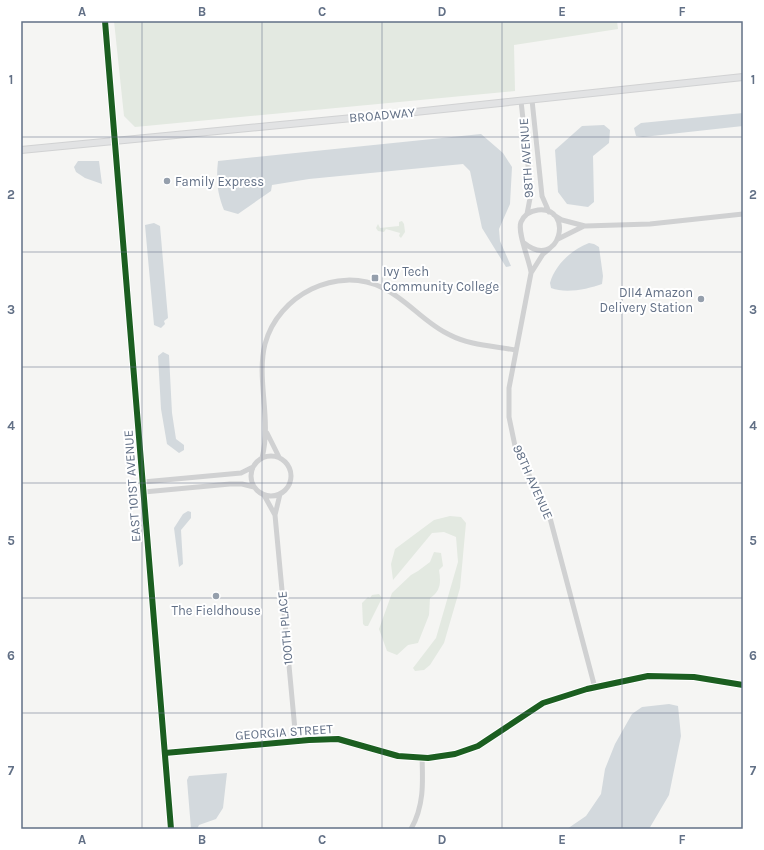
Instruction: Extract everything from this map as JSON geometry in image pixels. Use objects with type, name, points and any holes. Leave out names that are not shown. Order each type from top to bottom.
[{"type":"main road","name":"BROADWAY","points":[[21,150],[532,100],[743,77]]},
{"type":"street","name":"EAST 101ST AVENUE","points":[[105,21],[171,829]]},
{"type":"street","name":"98TH AVENUE","points":[[532,100],[542,196],[560,226],[558,239],[543,254],[531,273],[515,350],[508,403],[511,430],[515,446],[550,518],[595,688]]},
{"type":"street","name":"98TH AVENUE","points":[[521,101],[531,193],[527,214],[520,225],[520,232],[531,273]]},
{"type":"street","name":"98TH AVENUE","points":[[527,214],[538,210],[552,214]]},
{"type":"street","points":[[552,214],[562,220],[584,226],[650,224],[743,214]]},
{"type":"street","points":[[558,239],[584,226]]},
{"type":"street","points":[[524,243],[536,250],[550,248]]},
{"type":"street","points":[[262,458],[267,432],[262,362],[265,344],[271,327],[281,312],[297,297],[316,286],[354,280],[383,288],[450,335],[463,340],[515,350]]},
{"type":"street","points":[[267,432],[278,457]]},
{"type":"street","points":[[143,482],[241,473],[253,467],[262,458],[270,456],[278,457],[285,461],[289,467],[291,475],[290,482],[286,489],[275,496],[264,495],[254,487],[242,484],[144,492]]},
{"type":"street","points":[[253,467],[251,474],[254,487]]},
{"type":"street","name":"100TH PLACE","points":[[274,515],[280,494]]},
{"type":"street","name":"100TH PLACE","points":[[264,495],[274,515],[296,741]]},
{"type":"street","name":"GEORGIA STREET","points":[[165,753],[296,741],[338,739],[398,756],[422,757],[455,754],[478,746],[543,703],[595,688],[648,676],[694,677],[743,685]]},
{"type":"street","points":[[411,829],[417,817],[422,799],[422,757]]},
{"type":"shaded area","points":[[114,21],[617,21],[618,29],[514,45],[515,91],[135,127],[124,116]]},
{"type":"shaded area","points":[[743,113],[743,126],[643,137],[636,136],[634,128],[641,123]]},
{"type":"shaded area","points":[[604,125],[610,130],[609,143],[593,156],[594,202],[588,207],[567,204],[558,192],[555,150],[582,126]]},
{"type":"shaded area","points":[[481,134],[503,153],[512,167],[510,204],[499,229],[500,241],[511,266],[506,267],[482,228],[470,171],[463,164],[309,179],[272,185],[271,191],[238,214],[224,210],[218,192],[218,161]]},
{"type":"shaded area","points":[[78,161],[99,161],[102,184],[85,178],[76,172],[74,167]]},
{"type":"shaded area","points":[[402,221],[405,232],[401,238],[399,236],[400,233],[386,229],[384,232],[378,231],[376,228],[378,224],[380,228],[399,226],[399,222]]},
{"type":"shaded area","points":[[154,223],[160,226],[168,318],[164,321],[165,324],[161,328],[154,325],[145,225]]},
{"type":"shaded area","points":[[589,243],[599,247],[603,276],[602,284],[590,288],[570,291],[551,288],[550,283],[552,276],[560,264],[570,254]]},
{"type":"shaded area","points":[[163,352],[169,355],[172,413],[176,439],[184,445],[184,450],[179,453],[167,444],[161,409],[158,356]]},
{"type":"shaded area","points":[[188,511],[191,512],[191,518],[181,530],[183,564],[179,567],[174,528],[183,514]]},
{"type":"shaded area","points":[[450,516],[461,517],[466,523],[460,588],[444,643],[430,665],[424,670],[415,671],[413,668],[436,638],[458,562],[456,537],[444,532],[432,533],[393,580],[391,564],[395,549],[434,520]]},
{"type":"shaded area","points":[[434,552],[441,553],[443,566],[439,570],[439,586],[434,595],[430,598],[429,615],[418,643],[408,645],[397,655],[387,651],[379,629],[392,593],[411,575],[430,562]]},
{"type":"shaded area","points":[[379,594],[382,598],[368,626],[365,626],[363,624],[362,603],[368,597],[370,598],[372,595]]},
{"type":"shaded area","points":[[669,704],[678,706],[681,736],[669,795],[649,829],[567,829],[586,816],[601,794],[605,769],[615,744],[632,714],[642,707]]},
{"type":"shaded area","points":[[227,773],[223,808],[216,819],[199,825],[197,829],[191,829],[187,780],[189,776]]},
{"type":"cycle path","points":[[105,21],[171,829]]},
{"type":"cycle path","points":[[165,753],[309,740],[338,739],[398,756],[428,758],[455,754],[478,746],[543,703],[587,689],[648,676],[694,677],[743,685]]},
{"type":"place","name":"Family Express","points":[[167,181]]},
{"type":"place","name":"Ivy Tech Community College","points":[[375,278]]},
{"type":"place","name":"DII4 Amazon Delivery Station","points":[[701,299]]},
{"type":"place","name":"The Fieldhouse","points":[[216,596]]}]
